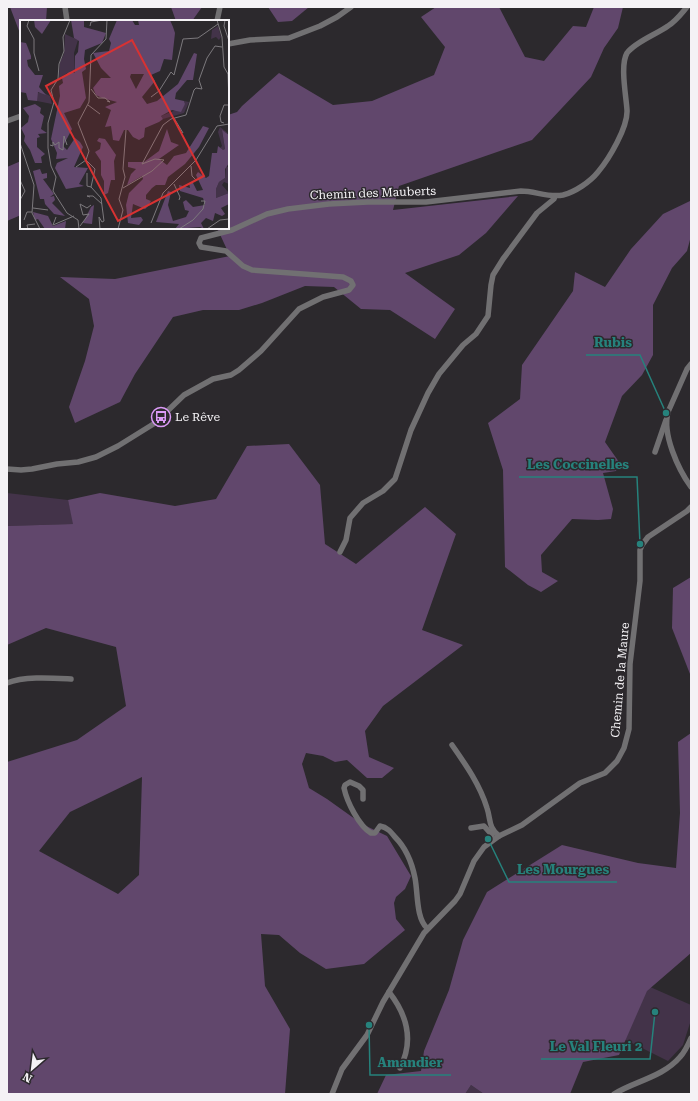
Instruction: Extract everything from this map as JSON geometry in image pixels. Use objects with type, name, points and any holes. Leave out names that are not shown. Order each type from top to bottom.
[{"type":"street","points":[[65,7],[67,20]]},
{"type":"street","points":[[217,20],[220,7]]},
{"type":"street","points":[[229,44],[250,40],[289,38],[320,26],[337,17],[351,7]]},
{"type":"street","points":[[340,552],[346,540],[350,518],[363,503],[383,491],[395,479],[411,430],[428,393],[439,374],[463,345],[476,334],[488,316],[493,275],[502,259],[537,213],[554,199],[555,196],[569,193],[592,179],[602,166],[620,136],[626,121],[627,112],[624,66],[628,53],[634,46],[674,22],[687,7]]},
{"type":"street","points":[[7,121],[20,116]]},
{"type":"street","name":"Chemin des Mauberts","points":[[7,469],[22,470],[78,462],[96,457],[118,446],[155,423],[184,396],[214,379],[231,375],[239,370],[264,347],[299,309],[323,297],[349,290],[353,285],[349,279],[343,277],[252,270],[243,266],[226,252],[201,247],[199,242],[201,238],[232,230],[278,211],[311,206],[368,202],[426,202],[521,191],[555,196]]},
{"type":"street","points":[[691,364],[687,369],[668,412],[667,418],[667,427],[672,451],[681,472],[691,487]]},
{"type":"street","points":[[655,452],[667,418]]},
{"type":"street","name":"Chemin de la Maure","points":[[332,1094],[342,1069],[366,1035],[389,992],[427,928],[455,901],[478,854],[484,847],[497,838],[522,825],[580,784],[605,773],[617,762],[624,748],[629,729],[630,664],[640,581],[640,550],[648,537],[691,507]]},
{"type":"street","points":[[7,683],[16,680],[50,678],[71,679]]},
{"type":"street","points":[[452,745],[471,773],[481,792],[488,810],[493,832],[497,838]]},
{"type":"street","points":[[363,799],[363,790],[359,786],[350,782],[345,785],[345,795],[364,829],[371,833],[375,832],[380,826],[385,827],[401,842],[406,851],[415,878],[420,916],[423,925],[427,928]]},
{"type":"street","points":[[471,828],[484,826],[497,838]]},
{"type":"street","points":[[389,992],[398,1004],[402,1013],[408,1038],[406,1052],[400,1068]]},
{"type":"street","points":[[614,1094],[669,1067],[680,1058],[691,1038]]},
{"type":"shaded area","points":[[10,7],[47,7],[46,20],[20,20],[20,33]]},
{"type":"shaded area","points":[[171,7],[202,7],[193,20],[176,20]]},
{"type":"shaded area","points":[[268,7],[309,7],[292,21],[278,22]]},
{"type":"shaded area","points":[[436,7],[499,7],[525,57],[544,61],[573,26],[586,27],[594,7],[623,7],[618,28],[604,48],[591,77],[532,140],[399,186],[393,210],[518,196],[486,233],[459,255],[405,273],[455,309],[435,339],[390,310],[361,309],[334,287],[305,286],[262,303],[239,310],[203,310],[173,317],[135,374],[120,402],[75,423],[69,407],[85,361],[94,326],[89,299],[60,277],[115,279],[230,256],[217,229],[229,229],[229,115],[237,112],[279,73],[333,105],[372,101],[434,75],[445,47],[421,17]]},
{"type":"shaded area","points":[[20,161],[20,215],[7,221],[7,167]]},
{"type":"shaded area","points":[[690,201],[691,236],[687,251],[672,268],[653,305],[653,355],[642,375],[622,396],[605,442],[619,462],[616,471],[603,473],[613,509],[611,519],[572,519],[541,555],[542,572],[558,581],[541,592],[528,585],[505,567],[503,470],[488,423],[520,399],[522,365],[573,291],[575,272],[605,287],[631,249],[663,214]]},
{"type":"shaded area","points":[[289,444],[320,485],[325,544],[356,564],[425,507],[456,534],[422,630],[463,645],[383,706],[365,731],[369,757],[394,768],[382,778],[367,778],[347,760],[335,762],[323,756],[306,753],[302,764],[309,788],[362,824],[387,836],[411,876],[405,889],[396,897],[394,903],[396,919],[405,930],[364,964],[326,969],[300,953],[279,935],[261,934],[265,986],[290,1029],[285,1094],[7,1094],[7,762],[77,740],[126,706],[116,647],[46,628],[7,645],[7,526],[73,524],[68,500],[100,493],[175,506],[216,499],[247,446]],"holes":[[[142,777],[139,875],[118,894],[39,851],[70,812]]]},
{"type":"shaded area","points":[[7,493],[68,500],[74,524],[7,526]]},
{"type":"shaded area","points":[[691,577],[690,674],[672,628],[673,588]]},
{"type":"shaded area","points":[[691,733],[691,953],[647,991],[619,1055],[583,1062],[570,1094],[484,1094],[471,1085],[465,1094],[377,1094],[386,1075],[421,1071],[424,1051],[449,990],[463,940],[487,892],[562,845],[638,863],[676,868],[680,813],[678,742]]},
{"type":"shaded area","points":[[632,979],[691,1005],[691,1020],[683,1045],[668,1061],[612,1033]]},
{"type":"shaded area","points":[[471,1085],[484,1094],[465,1094]]},
{"type":"place","name":"Rubis","points":[[666,413]]},
{"type":"place","name":"Le Rêve","points":[[161,417]]},
{"type":"place","name":"Les Coccinelles","points":[[640,544]]},
{"type":"place","name":"Les Mourgues","points":[[488,839]]},
{"type":"place","name":"Le Val Fleuri 2","points":[[655,1012]]},
{"type":"place","name":"Amandier","points":[[369,1025]]}]
